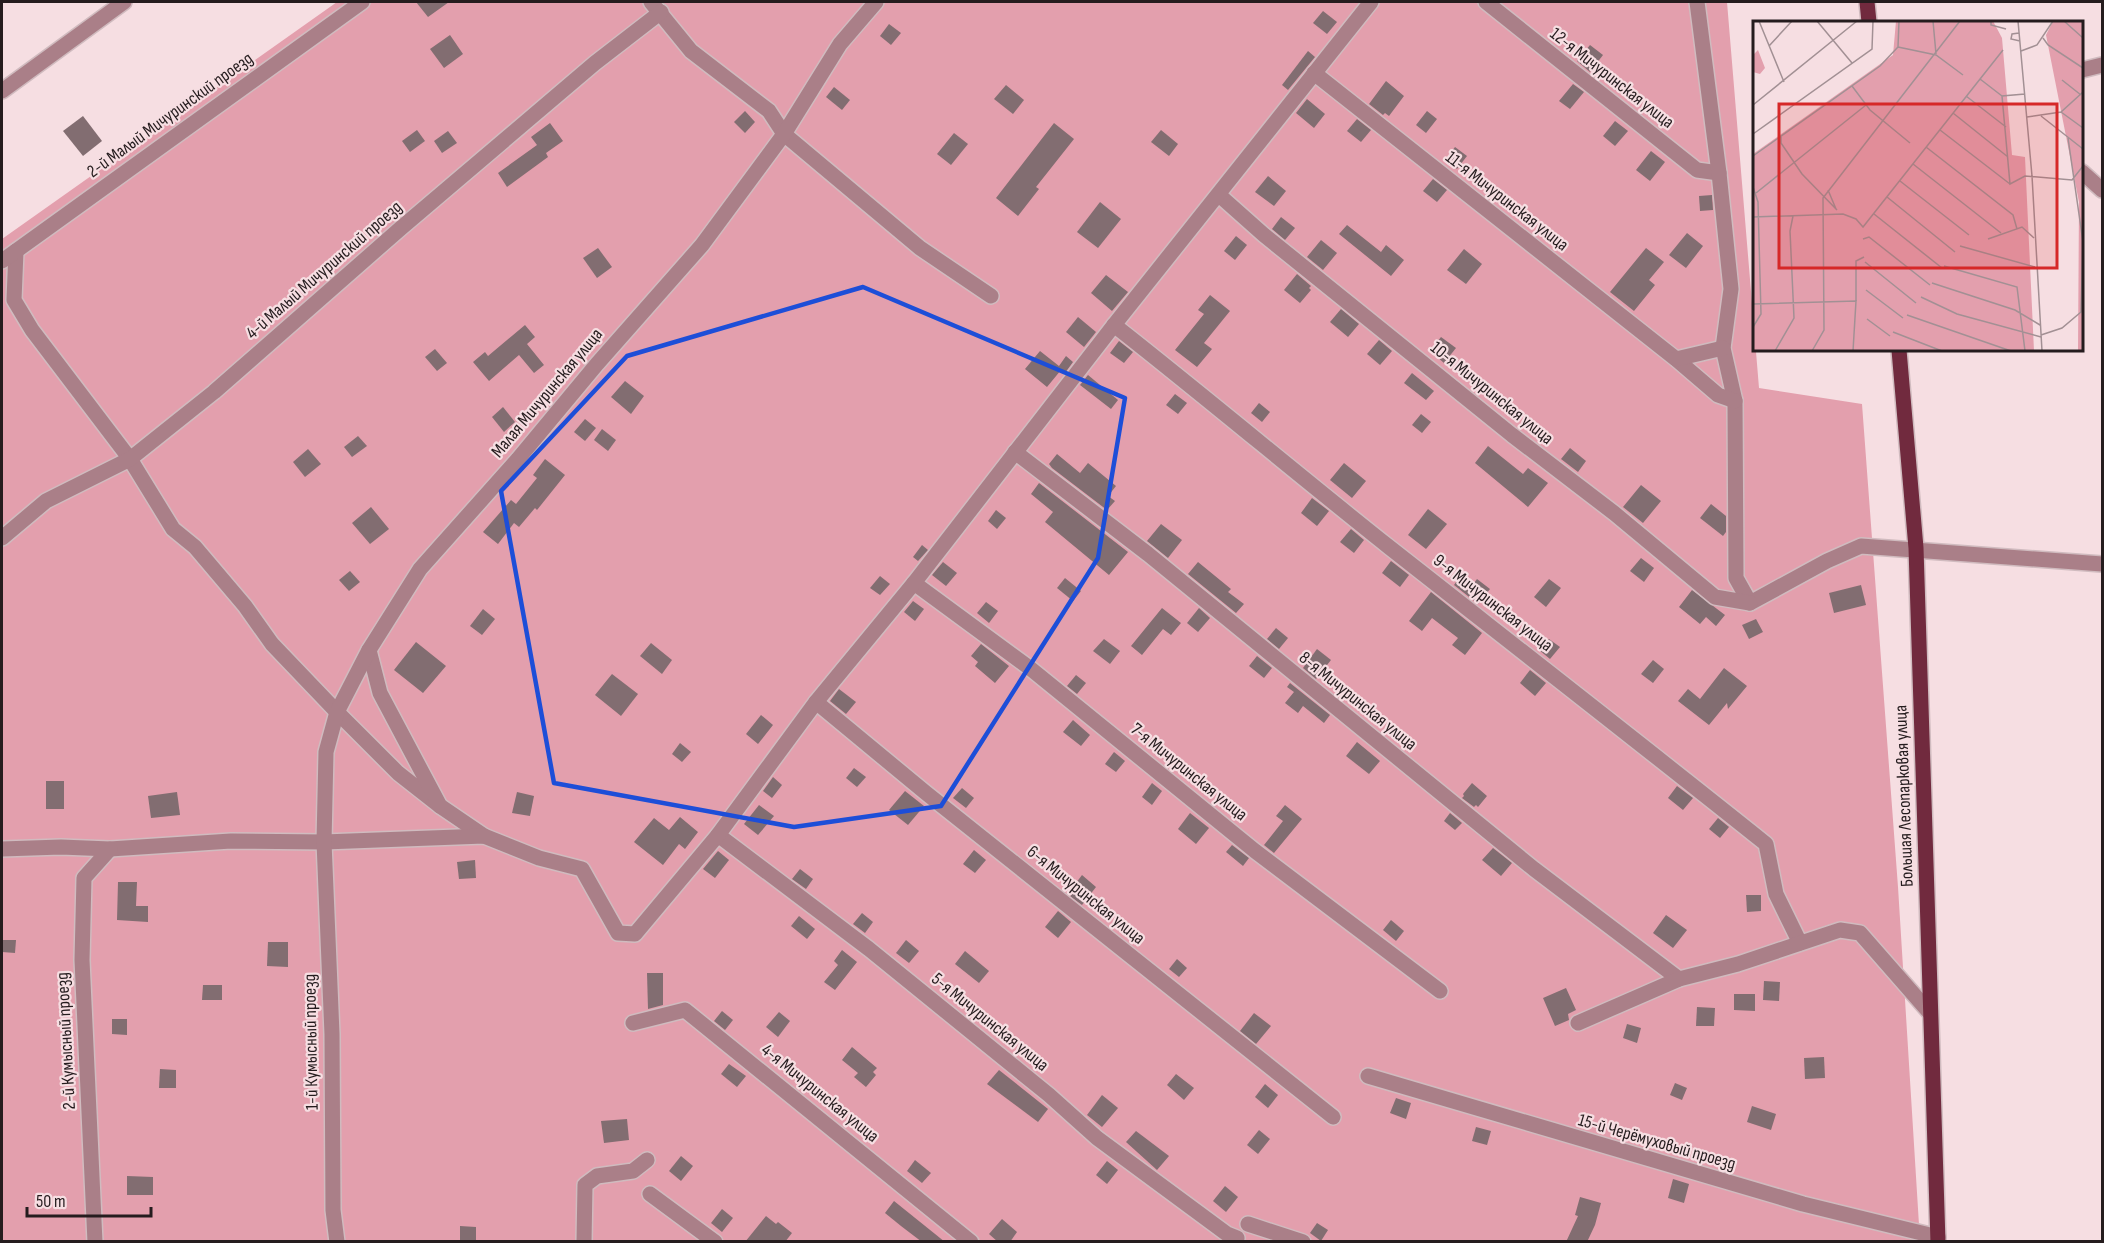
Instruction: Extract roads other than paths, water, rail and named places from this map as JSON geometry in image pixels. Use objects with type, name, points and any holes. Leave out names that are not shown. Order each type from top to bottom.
[{"type":"main road","points":[[1867,2],[1869,21]]},
{"type":"main road","name":"Большая Лесопарковая улица","points":[[1899,351],[1916,548],[1938,1239]]},
{"type":"street","points":[[2,91],[124,2]]},
{"type":"street","name":"2-й Малый Мичуринский проезд","points":[[2,261],[362,2]]},
{"type":"street","name":"Малая Мичуринская улица","points":[[324,842],[326,752],[338,712],[369,651],[420,569],[702,245],[784,134],[840,44],[876,2]]},
{"type":"street","points":[[16,251],[14,300],[32,330],[130,459],[173,529],[195,547],[245,606],[272,644],[398,773],[440,806],[484,836],[539,858],[582,869],[618,933],[635,934],[718,835],[816,702],[914,583],[1114,325],[1371,2]]},
{"type":"street","name":"12-я Мичуринская улица","points":[[1486,2],[1697,170],[1719,173]]},
{"type":"street","points":[[1696,2],[1719,173],[1731,289],[1723,348],[1735,401],[1736,578],[1750,603],[1827,561],[1861,546],[1916,548],[2103,564]]},
{"type":"street","points":[[656,7],[691,51],[769,111],[784,134],[920,248],[991,296]]},
{"type":"street","name":"4-й Малый Мичуринский проезд","points":[[2,538],[46,501],[130,459],[214,392],[401,228],[595,63],[656,7]]},
{"type":"street","points":[[2083,70],[2103,65]]},
{"type":"street","name":"11-я Мичуринская улица","points":[[1314,73],[1676,359],[1718,395],[1735,401]]},
{"type":"street","points":[[2083,173],[2103,190]]},
{"type":"street","name":"10-я Мичуринская улица","points":[[1219,195],[1264,236],[1512,435],[1614,513],[1715,597],[1750,603]]},
{"type":"street","name":"9-я Мичуринская улица","points":[[1114,325],[1766,844],[1776,894],[1800,944]]},
{"type":"street","points":[[1676,359],[1723,348]]},
{"type":"street","name":"8-я Мичуринская улица","points":[[1015,452],[1148,554],[1534,869],[1679,979]]},
{"type":"street","name":"7-я Мичуринская улица","points":[[914,583],[1031,669],[1255,851],[1440,992]]},
{"type":"street","points":[[369,651],[380,693],[440,806]]},
{"type":"street","name":"6-я Мичуринская улица","points":[[816,702],[935,800],[1333,1117]]},
{"type":"street","name":"5-я Мичуринская улица","points":[[718,835],[869,949],[1049,1095],[1097,1138],[1218,1228],[1237,1238]]},
{"type":"street","points":[[2,849],[61,847],[110,849],[231,841],[324,842],[484,836]]},
{"type":"street","name":"1-й Кумысный проезд","points":[[324,842],[332,1034],[333,1210],[337,1242]]},
{"type":"street","name":"2-й Кумысный проезд","points":[[95,1242],[82,960],[84,878],[110,849]]},
{"type":"street","points":[[1578,1023],[1679,979],[1738,964],[1840,930],[1860,933],[1930,1013]]},
{"type":"street","name":"4-я Мичуринская улица","points":[[633,1023],[686,1010],[971,1242]]},
{"type":"street","name":"15-й Черёмуховый проезд","points":[[1368,1076],[1791,1201],[1938,1239]]},
{"type":"street","points":[[584,1242],[585,1185],[597,1176],[633,1171],[647,1160]]},
{"type":"street","points":[[650,1194],[715,1242]]},
{"type":"street","points":[[1248,1224],[1303,1242]]}]
